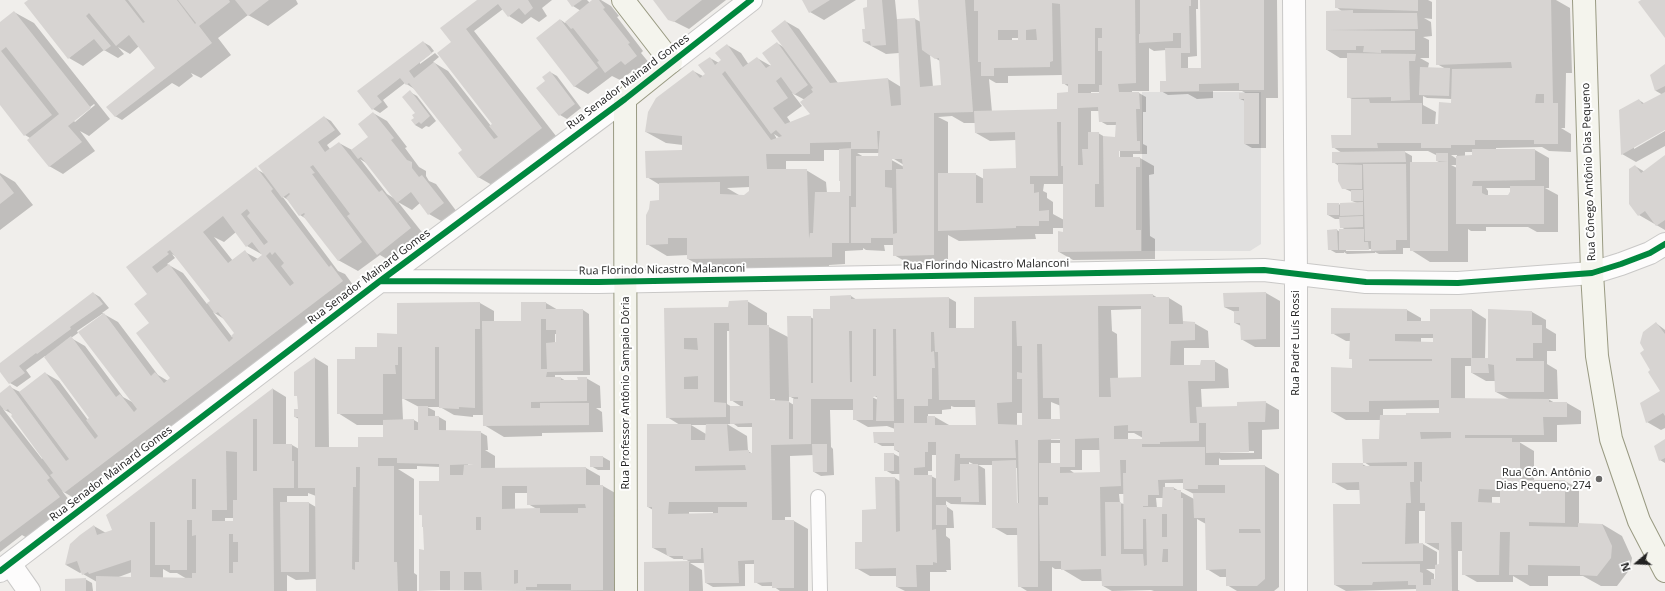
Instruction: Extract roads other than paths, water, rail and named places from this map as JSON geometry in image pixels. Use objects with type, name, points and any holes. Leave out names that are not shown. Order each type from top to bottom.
[{"type":"street","points":[[623,0],[671,62]]},
{"type":"street","name":"Rua Senador Mainard Gomes","points":[[5,567],[380,281],[625,99],[751,0]]},
{"type":"street","name":"Rua Padre Luís Rossi","points":[[1294,0],[1296,591]]},
{"type":"street","name":"Rua Cônego Antônio Dias Pequeno","points":[[1584,0],[1592,273],[1597,356],[1611,439],[1639,520],[1665,571]]},
{"type":"street","name":"Rua Professor Antônio Sampaio Dória","points":[[625,99],[626,591]]},
{"type":"street","name":"Rua Florindo Nicastro Malanconi","points":[[380,281],[626,281],[1264,270],[1366,282],[1458,283],[1592,273],[1650,254],[1665,244]]},
{"type":"street","points":[[5,567],[30,591]]},
{"type":"lane","points":[[818,497],[820,591]]},
{"type":"place","name":"Rua Côn. Antônio Dias Pequeno, 274","points":[[1599,479]]}]
